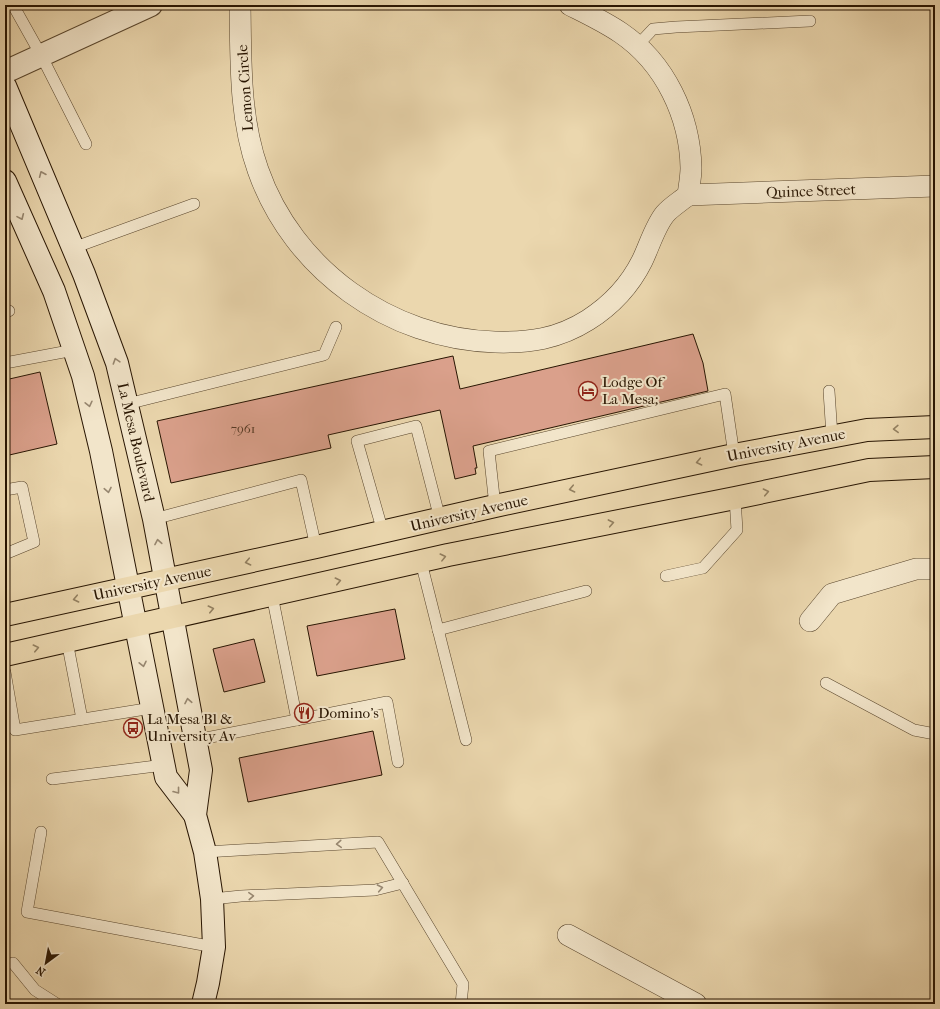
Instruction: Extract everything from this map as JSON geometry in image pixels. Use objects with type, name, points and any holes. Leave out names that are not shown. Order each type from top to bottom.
[{"type":"main road","points":[[5,72],[151,5]]},
{"type":"main road","name":"La Mesa Boulevard","points":[[5,86],[84,274],[117,363],[154,519],[201,770],[196,814],[205,852],[212,899],[214,946],[203,1004]]},
{"type":"main road","name":"La Mesa Boulevard","points":[[5,181],[54,291],[83,376],[101,451],[166,777],[196,814]]},
{"type":"main road","name":"University Avenue","points":[[5,615],[495,506],[734,455],[867,430],[935,427]]},
{"type":"main road","points":[[5,655],[448,555],[869,470],[935,467]]},
{"type":"street","name":"Lemon Circle","points":[[240,5],[242,92],[245,119],[250,145],[268,196],[281,219],[297,241],[314,261],[334,280],[355,296],[378,310],[403,322],[442,335],[484,342],[539,340],[573,329],[602,310],[618,296],[638,267],[665,214],[688,196]]},
{"type":"street","points":[[570,5],[606,23],[622,33],[637,46],[662,75],[681,111],[686,130],[690,150],[691,170],[688,196]]},
{"type":"street","name":"Quince Street","points":[[688,196],[935,186]]},
{"type":"street","points":[[810,621],[832,594],[916,569],[935,569]]},
{"type":"street","points":[[568,935],[696,1004]]},
{"type":"lane","points":[[13,5],[41,55],[86,144]]},
{"type":"lane","points":[[637,46],[653,29],[810,21]]},
{"type":"lane","points":[[73,248],[194,204]]},
{"type":"lane","points":[[127,404],[324,355],[336,327]]},
{"type":"lane","points":[[5,363],[74,350]]},
{"type":"lane","points":[[829,391],[832,436]]},
{"type":"lane","points":[[495,506],[489,451],[725,394],[734,455]]},
{"type":"lane","points":[[383,532],[357,441],[416,426],[440,519]]},
{"type":"lane","points":[[154,519],[301,480],[316,547]]},
{"type":"lane","points":[[5,490],[22,486],[34,542],[5,554]]},
{"type":"lane","points":[[666,576],[703,568],[737,530],[735,498]]},
{"type":"lane","points":[[421,562],[466,740]]},
{"type":"lane","points":[[438,630],[586,591]]},
{"type":"lane","points":[[272,595],[297,720]]},
{"type":"lane","points":[[67,641],[82,719]]},
{"type":"lane","points":[[5,672],[16,730],[152,708]]},
{"type":"lane","points":[[826,683],[914,730],[935,734]]},
{"type":"lane","points":[[196,740],[387,702],[398,762]]},
{"type":"lane","points":[[52,780],[164,765]]},
{"type":"lane","points":[[41,832],[27,912],[214,946]]},
{"type":"lane","points":[[205,852],[378,842],[463,984],[461,1004]]},
{"type":"lane","points":[[212,899],[241,896],[375,890],[403,883]]},
{"type":"lane","points":[[13,963],[35,990],[57,1004]]},
{"type":"building","points":[[693,334],[703,363],[708,391],[473,446],[477,468],[475,468],[476,474],[455,479],[440,410],[328,435],[331,448],[171,483],[157,421],[453,356],[460,389]]},
{"type":"building","points":[[40,372],[57,444],[5,456],[5,380]]},
{"type":"building","points":[[395,609],[405,659],[317,676],[307,626]]},
{"type":"building","points":[[254,639],[265,682],[224,692],[213,649]]},
{"type":"building","points":[[373,731],[382,775],[248,802],[239,758]]},
{"type":"place","name":"Lodge Of La Mesa;","points":[[588,391]]},
{"type":"place","name":"Domino's","points":[[304,713]]},
{"type":"place","name":"La Mesa Bl & University Av","points":[[133,728]]}]
